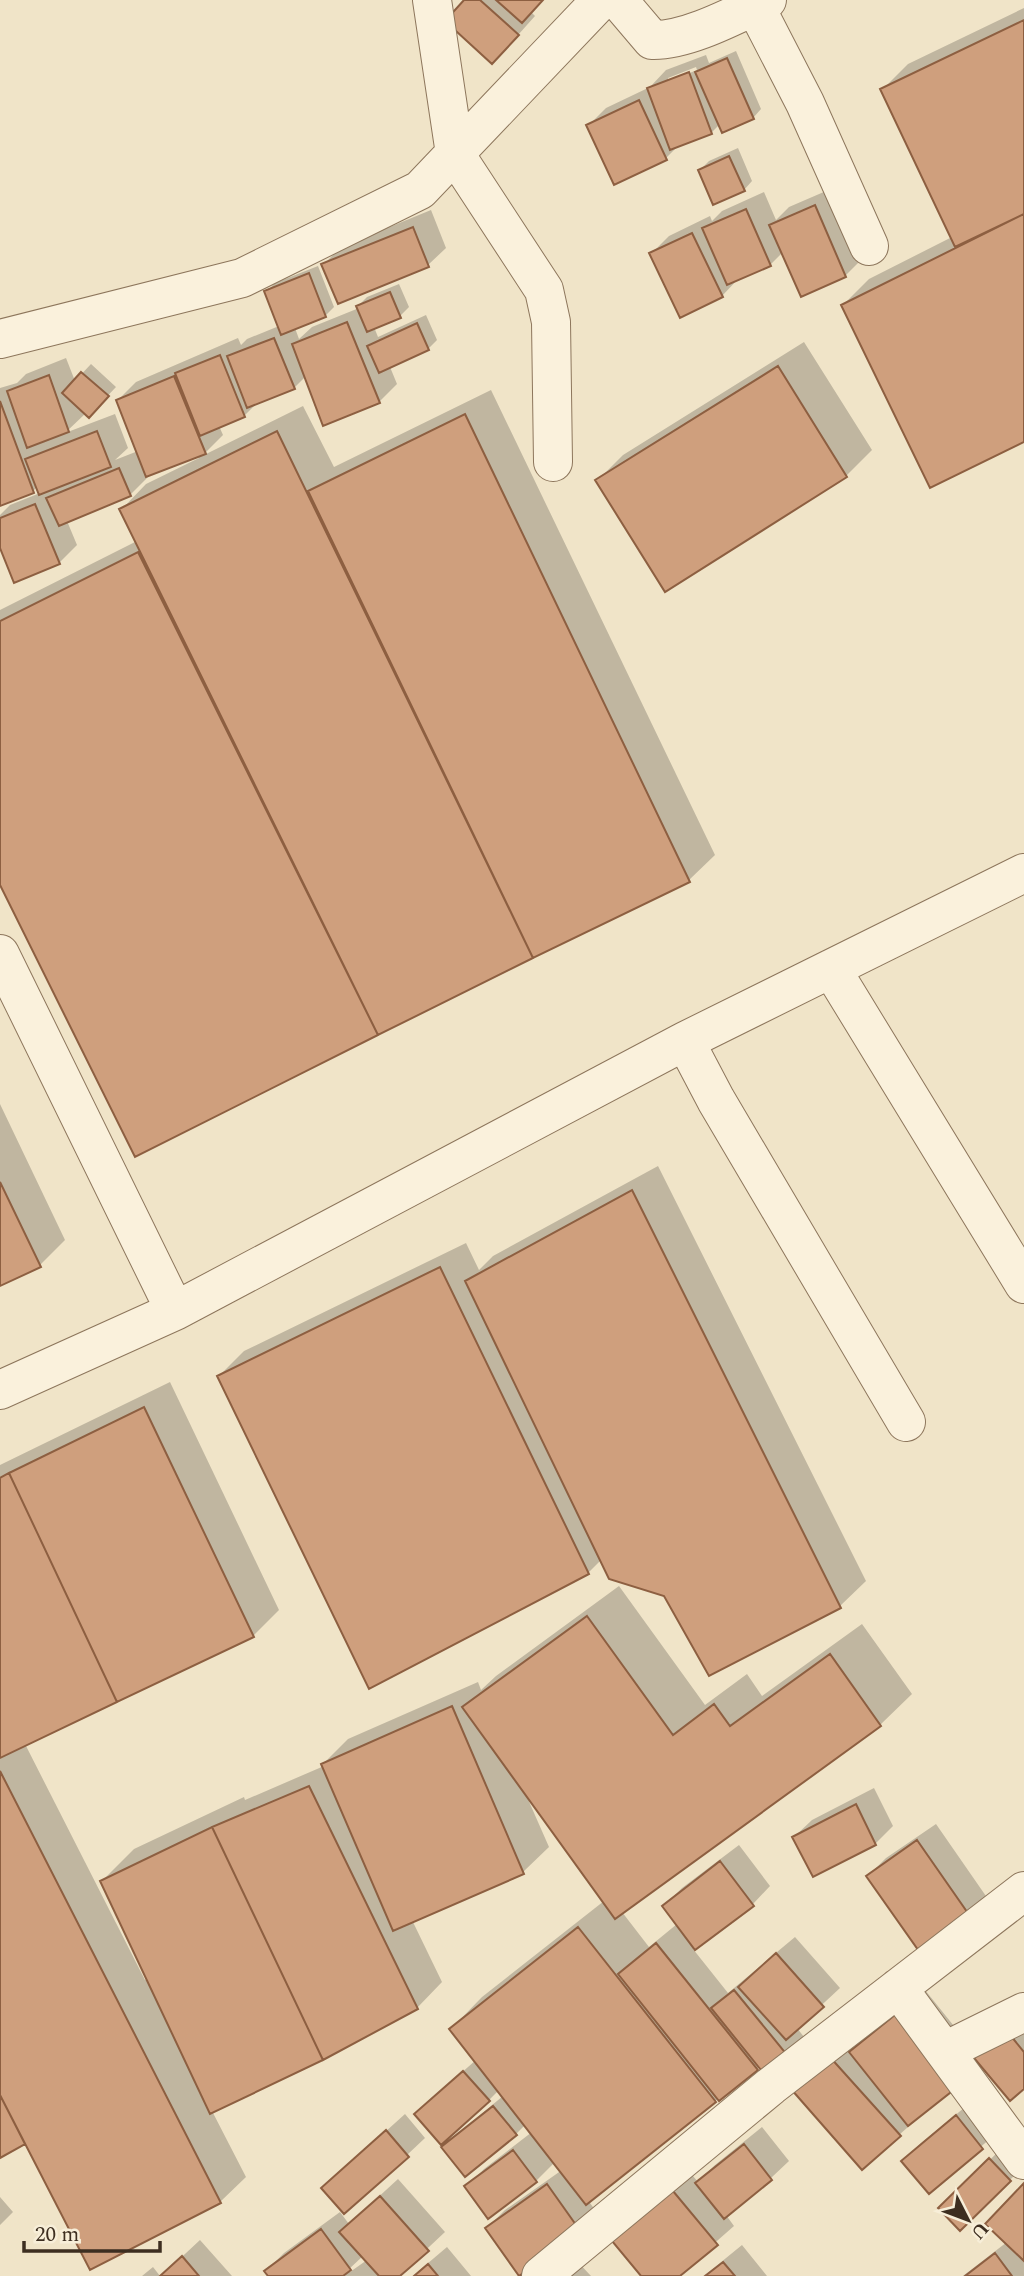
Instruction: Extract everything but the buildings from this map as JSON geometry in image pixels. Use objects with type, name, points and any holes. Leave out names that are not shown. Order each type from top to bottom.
[{"type":"street","points":[[432,0],[455,154],[544,290],[551,322],[553,462]]},
{"type":"street","points":[[0,339],[242,278],[419,190],[601,0]]},
{"type":"street","points":[[618,0],[652,40],[709,27],[761,3],[869,246]]},
{"type":"street","points":[[0,1391],[175,1311],[685,1041],[1024,873]]},
{"type":"street","points":[[0,954],[175,1311]]},
{"type":"street","points":[[831,970],[1024,1284]]},
{"type":"street","points":[[685,1041],[716,1100],[906,1422]]},
{"type":"street","points":[[541,2276],[771,2086],[1024,1891]]},
{"type":"street","points":[[898,1988],[1024,2160]]},
{"type":"street","points":[[945,2051],[1024,2012]]}]
